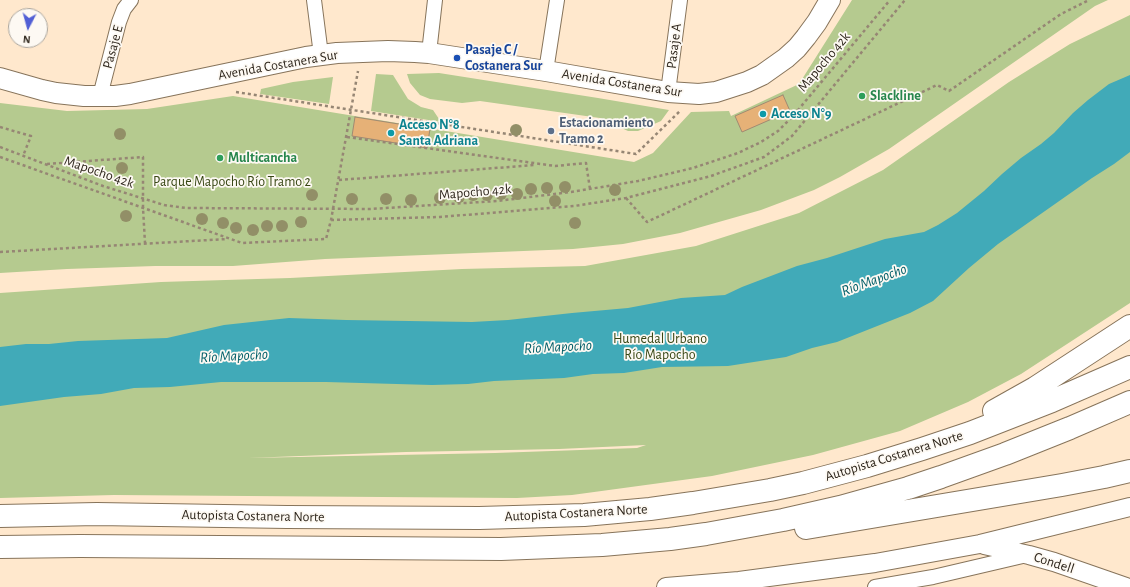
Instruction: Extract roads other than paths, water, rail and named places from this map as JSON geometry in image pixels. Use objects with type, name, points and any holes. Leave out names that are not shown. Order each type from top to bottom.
[{"type":"highway","points":[[922,449],[1035,388],[1130,326]]},
{"type":"highway","name":"Autopista Costanera Norte","points":[[0,516],[97,514],[479,518],[584,515],[657,508],[770,490],[837,474],[922,449],[1010,418],[1130,367]]},
{"type":"highway","points":[[0,547],[535,548],[617,544],[670,539],[760,525],[862,501],[941,477],[986,461],[1070,428],[1130,402]]},
{"type":"highway","points":[[706,534],[760,533],[805,528],[1062,485],[1130,471]]},
{"type":"main road","name":"Avenida Costanera Sur","points":[[0,78],[56,93],[70,95],[115,96],[306,57],[337,53],[388,51],[429,53],[668,92],[699,94],[716,92],[748,82],[762,75],[786,58],[797,48],[817,22],[830,0]]},
{"type":"street","name":"Pasaje E","points":[[100,96],[119,22],[124,9],[131,0]]},
{"type":"street","points":[[314,0],[321,55]]},
{"type":"street","points":[[429,53],[435,0]]},
{"type":"street","points":[[546,71],[557,0]]},
{"type":"street","name":"Pasaje A","points":[[668,92],[680,0]]},
{"type":"street","points":[[666,587],[739,584],[875,563],[980,544],[1130,507]]},
{"type":"street","name":"Condell","points":[[980,544],[1054,562],[1126,587]]},
{"type":"street","points":[[875,587],[957,572],[1029,555]]},
{"type":"water","name":"Río Mapocho","points":[[1130,75],[1130,152],[998,244],[933,301],[910,313],[837,342],[812,348],[786,357],[728,366],[662,367],[624,373],[468,384],[432,385],[326,382],[221,382],[170,387],[134,388],[101,394],[64,397],[0,406],[0,347],[78,341],[167,338],[224,325],[289,318],[472,322],[508,320],[628,308],[681,298],[725,295],[797,266],[885,239],[924,232],[938,225],[957,213],[1021,158],[1041,144],[1088,100],[1109,84]]},
{"type":"place","name":"Pasaje C / Costanera Sur","points":[[457,58]]},
{"type":"place","name":"Slackline","points":[[862,96]]},
{"type":"place","name":"Acceso N°9","points":[[763,114]]},
{"type":"place","name":"Estacionamiento Tramo 2","points":[[551,131]]},
{"type":"place","name":"Acceso N°8 Santa Adriana","points":[[391,133]]},
{"type":"place","name":"Multicancha","points":[[220,158]]},
{"type":"park label","name":"Parque Mapocho Río Tramo 2","points":[[232,182]]},
{"type":"park label","name":"Humedal Urbano Río Mapocho","points":[[660,348]]}]
